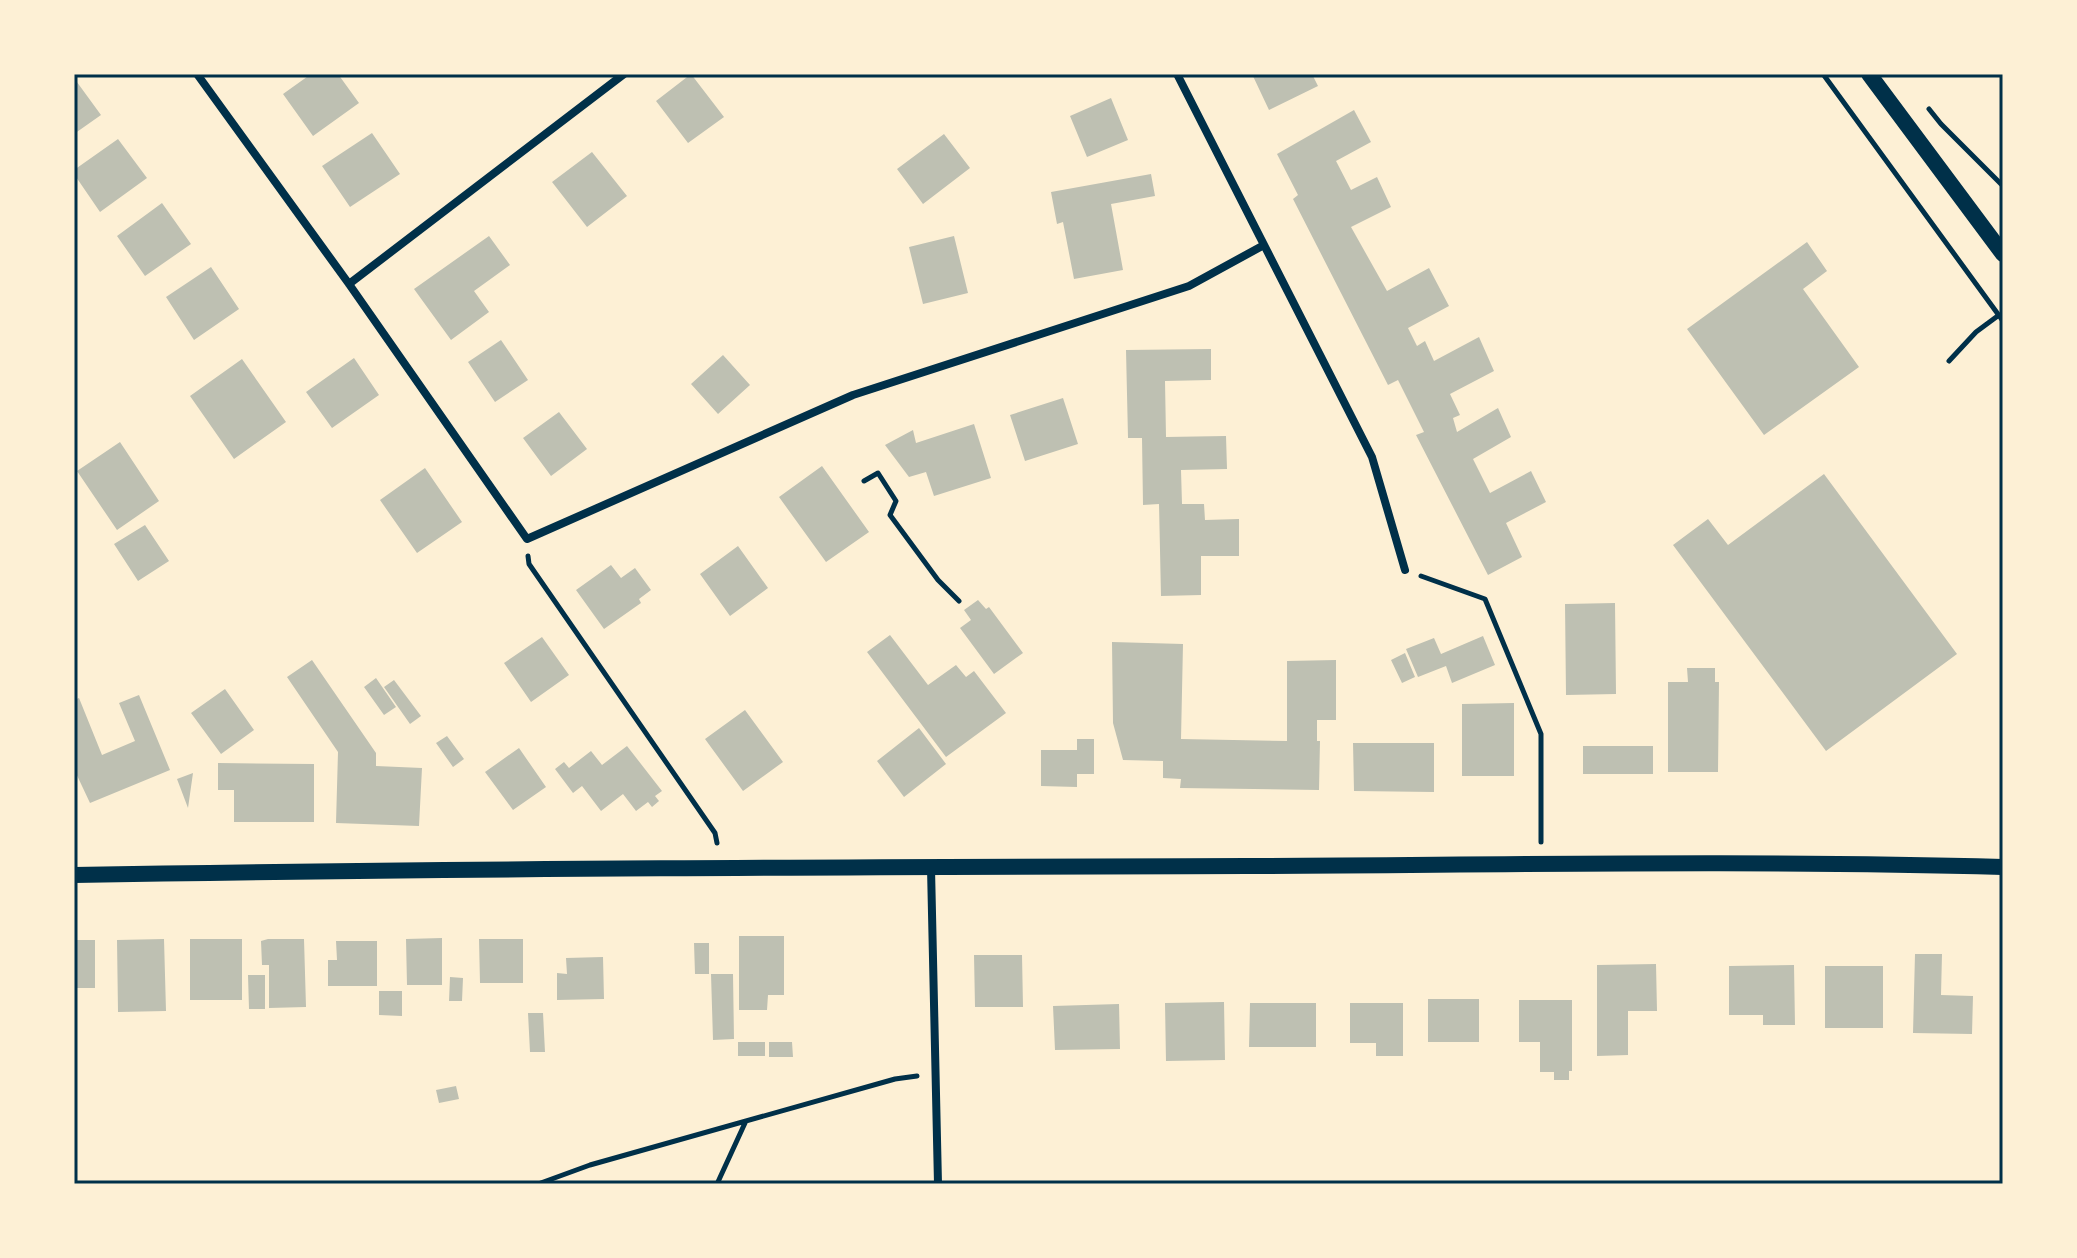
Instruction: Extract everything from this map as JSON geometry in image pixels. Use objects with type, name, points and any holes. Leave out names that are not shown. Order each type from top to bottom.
[{"type":"main road","points":[[1869,74],[2003,254]]},
{"type":"main road","points":[[74,875],[1540,864],[1850,863],[2003,867]]},
{"type":"street","points":[[197,74],[349,284],[527,539],[853,395],[1189,286],[1264,245]]},
{"type":"street","points":[[349,284],[624,74]]},
{"type":"street","points":[[1177,74],[1372,457],[1405,570]]},
{"type":"street","points":[[931,868],[938,1184]]},
{"type":"path","points":[[1823,74],[2001,318],[1976,332],[1949,361]]},
{"type":"path","points":[[1922,99],[1941,124],[2003,186]]},
{"type":"path","points":[[864,481],[878,473],[896,501],[890,515],[938,580],[959,601]]},
{"type":"path","points":[[527,539],[529,564],[715,833],[720,868]]},
{"type":"path","points":[[1405,570],[1485,599],[1541,734],[1540,864]]},
{"type":"path","points":[[538,1184],[590,1165],[895,1079],[935,1074]]},
{"type":"path","points":[[717,1184],[745,1123]]},
{"type":"building","points":[[311,74],[338,74],[359,103],[313,136],[283,94]]},
{"type":"building","points":[[691,74],[724,117],[688,143],[656,101]]},
{"type":"building","points":[[1252,74],[1312,74],[1318,86],[1269,110]]},
{"type":"building","points":[[74,78],[101,115],[74,134]]},
{"type":"building","points":[[1111,98],[1128,140],[1087,157],[1070,116]]},
{"type":"building","points":[[1354,110],[1371,142],[1336,161],[1351,190],[1377,177],[1391,207],[1351,227],[1387,291],[1429,268],[1449,306],[1408,328],[1417,346],[1425,341],[1434,361],[1479,337],[1494,371],[1450,394],[1460,415],[1453,418],[1457,432],[1498,408],[1511,437],[1473,459],[1490,493],[1531,471],[1546,502],[1506,523],[1522,557],[1488,575],[1416,435],[1424,432],[1398,380],[1388,385],[1293,199],[1298,195],[1277,154]]},
{"type":"building","points":[[372,133],[400,174],[350,207],[322,166]]},
{"type":"building","points":[[944,134],[970,168],[923,204],[897,169]]},
{"type":"building","points":[[118,139],[147,178],[100,212],[74,170]]},
{"type":"building","points":[[592,152],[627,196],[587,227],[552,182]]},
{"type":"building","points":[[1151,174],[1155,196],[1111,204],[1123,270],[1074,279],[1063,222],[1057,224],[1051,192]]},
{"type":"building","points":[[162,203],[191,244],[145,276],[117,236]]},
{"type":"building","points":[[489,236],[510,265],[474,291],[489,312],[451,340],[414,289]]},
{"type":"building","points":[[954,236],[968,293],[923,304],[909,247]]},
{"type":"building","points":[[1807,242],[1827,271],[1803,289],[1859,367],[1764,435],[1687,329]]},
{"type":"building","points":[[211,267],[239,309],[194,340],[166,297]]},
{"type":"building","points":[[501,340],[528,380],[495,402],[468,362]]},
{"type":"building","points":[[1211,349],[1211,380],[1165,381],[1166,437],[1226,436],[1227,469],[1181,470],[1182,504],[1204,504],[1205,520],[1239,519],[1239,556],[1201,556],[1201,595],[1161,596],[1159,504],[1143,505],[1142,438],[1128,438],[1126,350]]},
{"type":"building","points":[[723,355],[750,385],[718,414],[691,384]]},
{"type":"building","points":[[354,358],[379,395],[332,428],[306,392]]},
{"type":"building","points":[[242,359],[286,422],[234,459],[190,396]]},
{"type":"building","points":[[1063,398],[1078,444],[1025,461],[1010,415]]},
{"type":"building","points":[[559,412],[587,449],[551,476],[523,438]]},
{"type":"building","points":[[974,424],[991,478],[934,496],[926,472],[909,477],[885,445],[913,430],[916,443]]},
{"type":"building","points":[[120,442],[159,501],[117,530],[77,471]]},
{"type":"building","points":[[822,466],[869,532],[826,562],[779,497]]},
{"type":"building","points":[[425,468],[462,522],[417,553],[380,500]]},
{"type":"building","points":[[1824,474],[1957,654],[1826,751],[1673,545],[1708,519],[1728,545]]},
{"type":"building","points":[[145,525],[169,561],[138,581],[114,544]]},
{"type":"building","points":[[738,546],[768,588],[730,616],[700,574]]},
{"type":"building","points":[[611,565],[621,578],[635,568],[651,590],[639,599],[641,603],[604,629],[576,590]]},
{"type":"building","points":[[978,600],[986,609],[989,607],[1023,653],[994,674],[960,628],[971,620],[964,610]]},
{"type":"building","points":[[1615,603],[1616,694],[1566,695],[1565,604]]},
{"type":"building","points":[[890,635],[928,685],[956,665],[966,677],[974,671],[1006,713],[946,757],[867,652]]},
{"type":"building","points":[[1483,636],[1495,665],[1452,683],[1446,666],[1418,677],[1406,649],[1434,638],[1441,654]]},
{"type":"building","points":[[542,637],[569,675],[531,702],[504,663]]},
{"type":"building","points":[[1112,642],[1183,644],[1181,739],[1287,741],[1287,661],[1336,660],[1336,720],[1317,720],[1319,790],[1180,788],[1181,779],[1163,778],[1163,761],[1123,760],[1113,723]]},
{"type":"building","points":[[1405,653],[1415,677],[1402,683],[1391,660]]},
{"type":"building","points":[[312,660],[376,753],[376,766],[422,768],[419,826],[336,823],[338,752],[287,677]]},
{"type":"building","points":[[1687,668],[1715,668],[1715,682],[1719,682],[1718,772],[1668,772],[1668,682],[1688,682]]},
{"type":"building","points":[[376,678],[396,707],[384,715],[364,687]]},
{"type":"building","points":[[394,680],[421,716],[410,724],[384,687]]},
{"type":"building","points":[[225,689],[254,730],[221,754],[191,713]]},
{"type":"building","points":[[139,695],[170,770],[90,803],[74,769],[74,700],[79,698],[102,755],[135,741],[119,703]]},
{"type":"building","points":[[1514,703],[1514,776],[1462,776],[1462,704]]},
{"type":"building","points":[[745,710],[783,762],[743,791],[705,739]]},
{"type":"building","points":[[919,728],[946,764],[904,797],[877,761]]},
{"type":"building","points":[[447,736],[464,759],[453,767],[436,743]]},
{"type":"building","points":[[1077,739],[1094,739],[1094,774],[1077,774],[1077,787],[1041,786],[1041,750],[1077,750]]},
{"type":"building","points":[[1353,743],[1434,743],[1434,792],[1354,791]]},
{"type":"building","points":[[627,746],[662,791],[655,796],[659,801],[652,807],[648,802],[636,811],[623,794],[601,811],[582,786],[573,793],[555,769],[564,762],[569,768],[591,751],[602,765]]},
{"type":"building","points":[[1583,746],[1653,746],[1653,774],[1583,774]]},
{"type":"building","points":[[519,748],[546,787],[513,810],[485,772]]},
{"type":"building","points":[[218,763],[314,764],[314,822],[234,822],[234,790],[218,790]]},
{"type":"building","points":[[193,773],[188,808],[177,779]]},
{"type":"building","points":[[739,936],[784,936],[784,995],[768,995],[767,1010],[739,1010]]},
{"type":"building","points":[[442,938],[442,985],[407,985],[406,939]]},
{"type":"building","points":[[164,939],[166,1011],[118,1012],[117,940]]},
{"type":"building","points":[[190,939],[242,939],[242,1000],[190,1000]]},
{"type":"building","points":[[304,939],[306,1007],[269,1008],[269,965],[262,965],[261,941]]},
{"type":"building","points":[[479,939],[523,939],[523,983],[480,983]]},
{"type":"building","points":[[74,940],[95,940],[95,988],[74,988]]},
{"type":"building","points":[[336,941],[377,941],[377,986],[328,986],[328,960],[337,960]]},
{"type":"building","points":[[694,943],[709,943],[709,974],[695,974]]},
{"type":"building","points":[[1915,954],[1942,954],[1941,995],[1973,996],[1972,1034],[1913,1033]]},
{"type":"building","points":[[974,955],[1022,955],[1023,1007],[975,1007]]},
{"type":"building","points":[[603,957],[604,999],[557,1000],[557,973],[567,974],[566,958]]},
{"type":"building","points":[[1656,964],[1657,1011],[1628,1011],[1628,1055],[1597,1056],[1597,965]]},
{"type":"building","points":[[1794,965],[1795,1025],[1763,1025],[1763,1015],[1729,1015],[1729,966]]},
{"type":"building","points":[[1825,966],[1883,966],[1883,1028],[1825,1028]]},
{"type":"building","points":[[711,974],[733,974],[734,1039],[713,1040]]},
{"type":"building","points":[[248,975],[265,975],[265,1009],[249,1009]]},
{"type":"building","points":[[450,977],[463,978],[462,1001],[449,1001]]},
{"type":"building","points":[[379,991],[402,991],[402,1016],[379,1015]]},
{"type":"building","points":[[1428,999],[1479,999],[1479,1042],[1428,1042]]},
{"type":"building","points":[[1519,1000],[1572,1000],[1572,1071],[1569,1071],[1569,1080],[1554,1080],[1554,1072],[1540,1072],[1540,1042],[1519,1042]]},
{"type":"building","points":[[1224,1002],[1225,1060],[1166,1061],[1165,1003]]},
{"type":"building","points":[[1250,1003],[1316,1003],[1316,1047],[1249,1047]]},
{"type":"building","points":[[1350,1003],[1403,1003],[1403,1056],[1376,1056],[1376,1043],[1350,1043]]},
{"type":"building","points":[[1119,1004],[1120,1049],[1055,1050],[1053,1006]]},
{"type":"building","points":[[528,1013],[543,1013],[545,1052],[530,1052]]},
{"type":"building","points":[[738,1042],[765,1042],[765,1056],[738,1056]]},
{"type":"building","points":[[769,1042],[792,1042],[793,1057],[769,1057]]},
{"type":"building","points":[[456,1086],[459,1099],[439,1103],[436,1090]]}]
